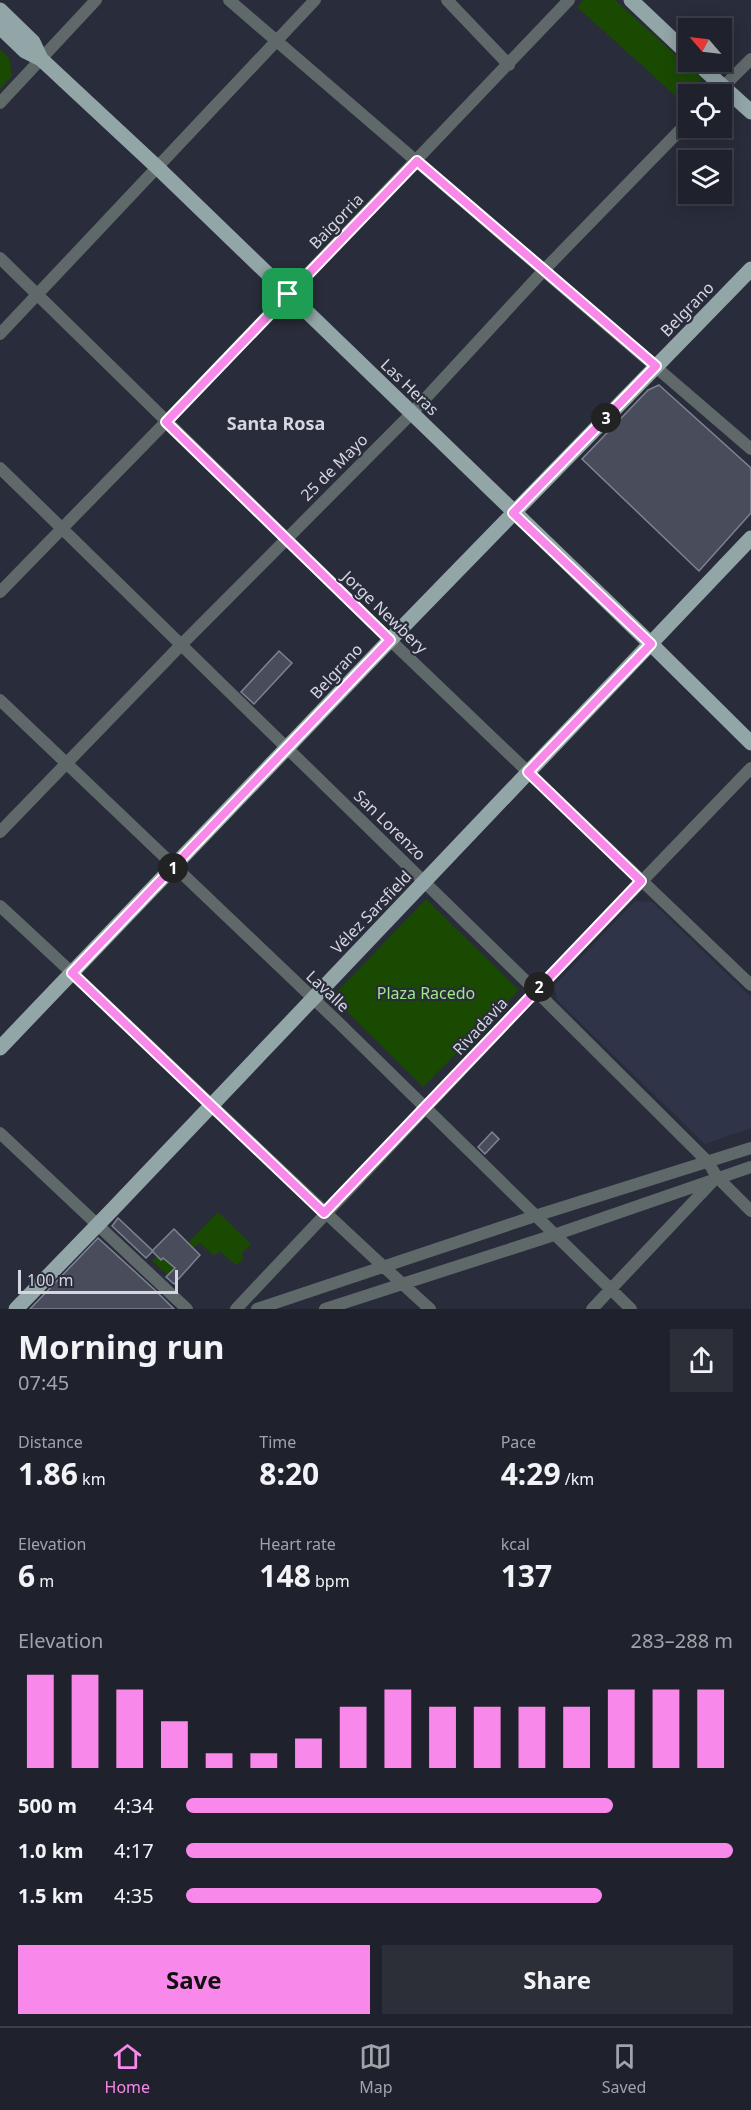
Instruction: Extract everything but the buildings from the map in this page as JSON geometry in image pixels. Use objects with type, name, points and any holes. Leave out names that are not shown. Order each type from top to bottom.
[{"type":"main road","points":[[631,0],[678,45]]},
{"type":"main road","name":"Las Heras","points":[[0,10],[33,42],[41,59]]},
{"type":"main road","name":"Las Heras","points":[[0,27],[25,51],[41,59],[158,168],[751,743]]},
{"type":"main road","points":[[704,72],[713,84]]},
{"type":"main road","points":[[732,100],[751,112]]},
{"type":"main road","name":"Belgrano","points":[[0,1047],[390,640],[751,269]]},
{"type":"main road","name":"Vélez Sarsfield","points":[[16,1309],[213,1105],[751,538]]},
{"type":"street","points":[[0,103],[96,0]]},
{"type":"street","points":[[229,0],[751,449]]},
{"type":"street","points":[[0,334],[315,0]]},
{"type":"street","points":[[447,0],[509,65]]},
{"type":"street","name":"Baigorria","points":[[0,592],[417,161],[569,0]]},
{"type":"street","points":[[726,84],[751,59]]},
{"type":"street","name":"25 de Mayo","points":[[0,832],[286,538],[411,414],[544,270],[678,132]]},
{"type":"street","name":"Jorge Newbery","points":[[0,258],[390,640],[751,985]]},
{"type":"street","name":"San Lorenzo","points":[[0,468],[536,991],[708,1162],[717,1178],[751,1211]]},
{"type":"street","name":"Lavalle","points":[[0,700],[426,1107],[534,1216],[631,1309]]},
{"type":"street","name":"Rivadavia","points":[[236,1309],[324,1213],[751,768]]},
{"type":"street","points":[[0,906],[213,1105],[324,1213],[430,1309]]},
{"type":"street","points":[[0,1133],[187,1309]]},
{"type":"street","points":[[257,1309],[534,1216],[750,1147]]},
{"type":"street","points":[[325,1309],[554,1235],[751,1167]]},
{"type":"street","points":[[592,1309],[717,1178]]},
{"type":"shaded area","points":[[635,901],[652,902],[751,997],[751,1128],[705,1144],[557,1000],[554,986]]},
{"type":"green space","points":[[583,0],[615,0],[678,57],[678,72],[694,72],[701,78],[700,84],[678,84],[678,98],[577,7]]},
{"type":"green space","points":[[0,49],[9,58],[12,76],[0,89]]},
{"type":"green space","name":"Plaza Racedo","points":[[426,899],[519,990],[423,1087],[332,997]]},
{"type":"green space","points":[[218,1212],[251,1244],[241,1254],[244,1259],[236,1265],[219,1251],[214,1256],[200,1243],[193,1248],[188,1243]]},
{"type":"green space","points":[[157,1256],[175,1268],[169,1276],[152,1261]]},
{"type":"district","name":"Santa Rosa","points":[[276,423]]},
{"type":"route","points":[[417,161],[656,366],[513,513],[651,644],[528,772],[641,881],[324,1213],[72,973],[390,640],[166,422],[288,294],[417,161]]}]
